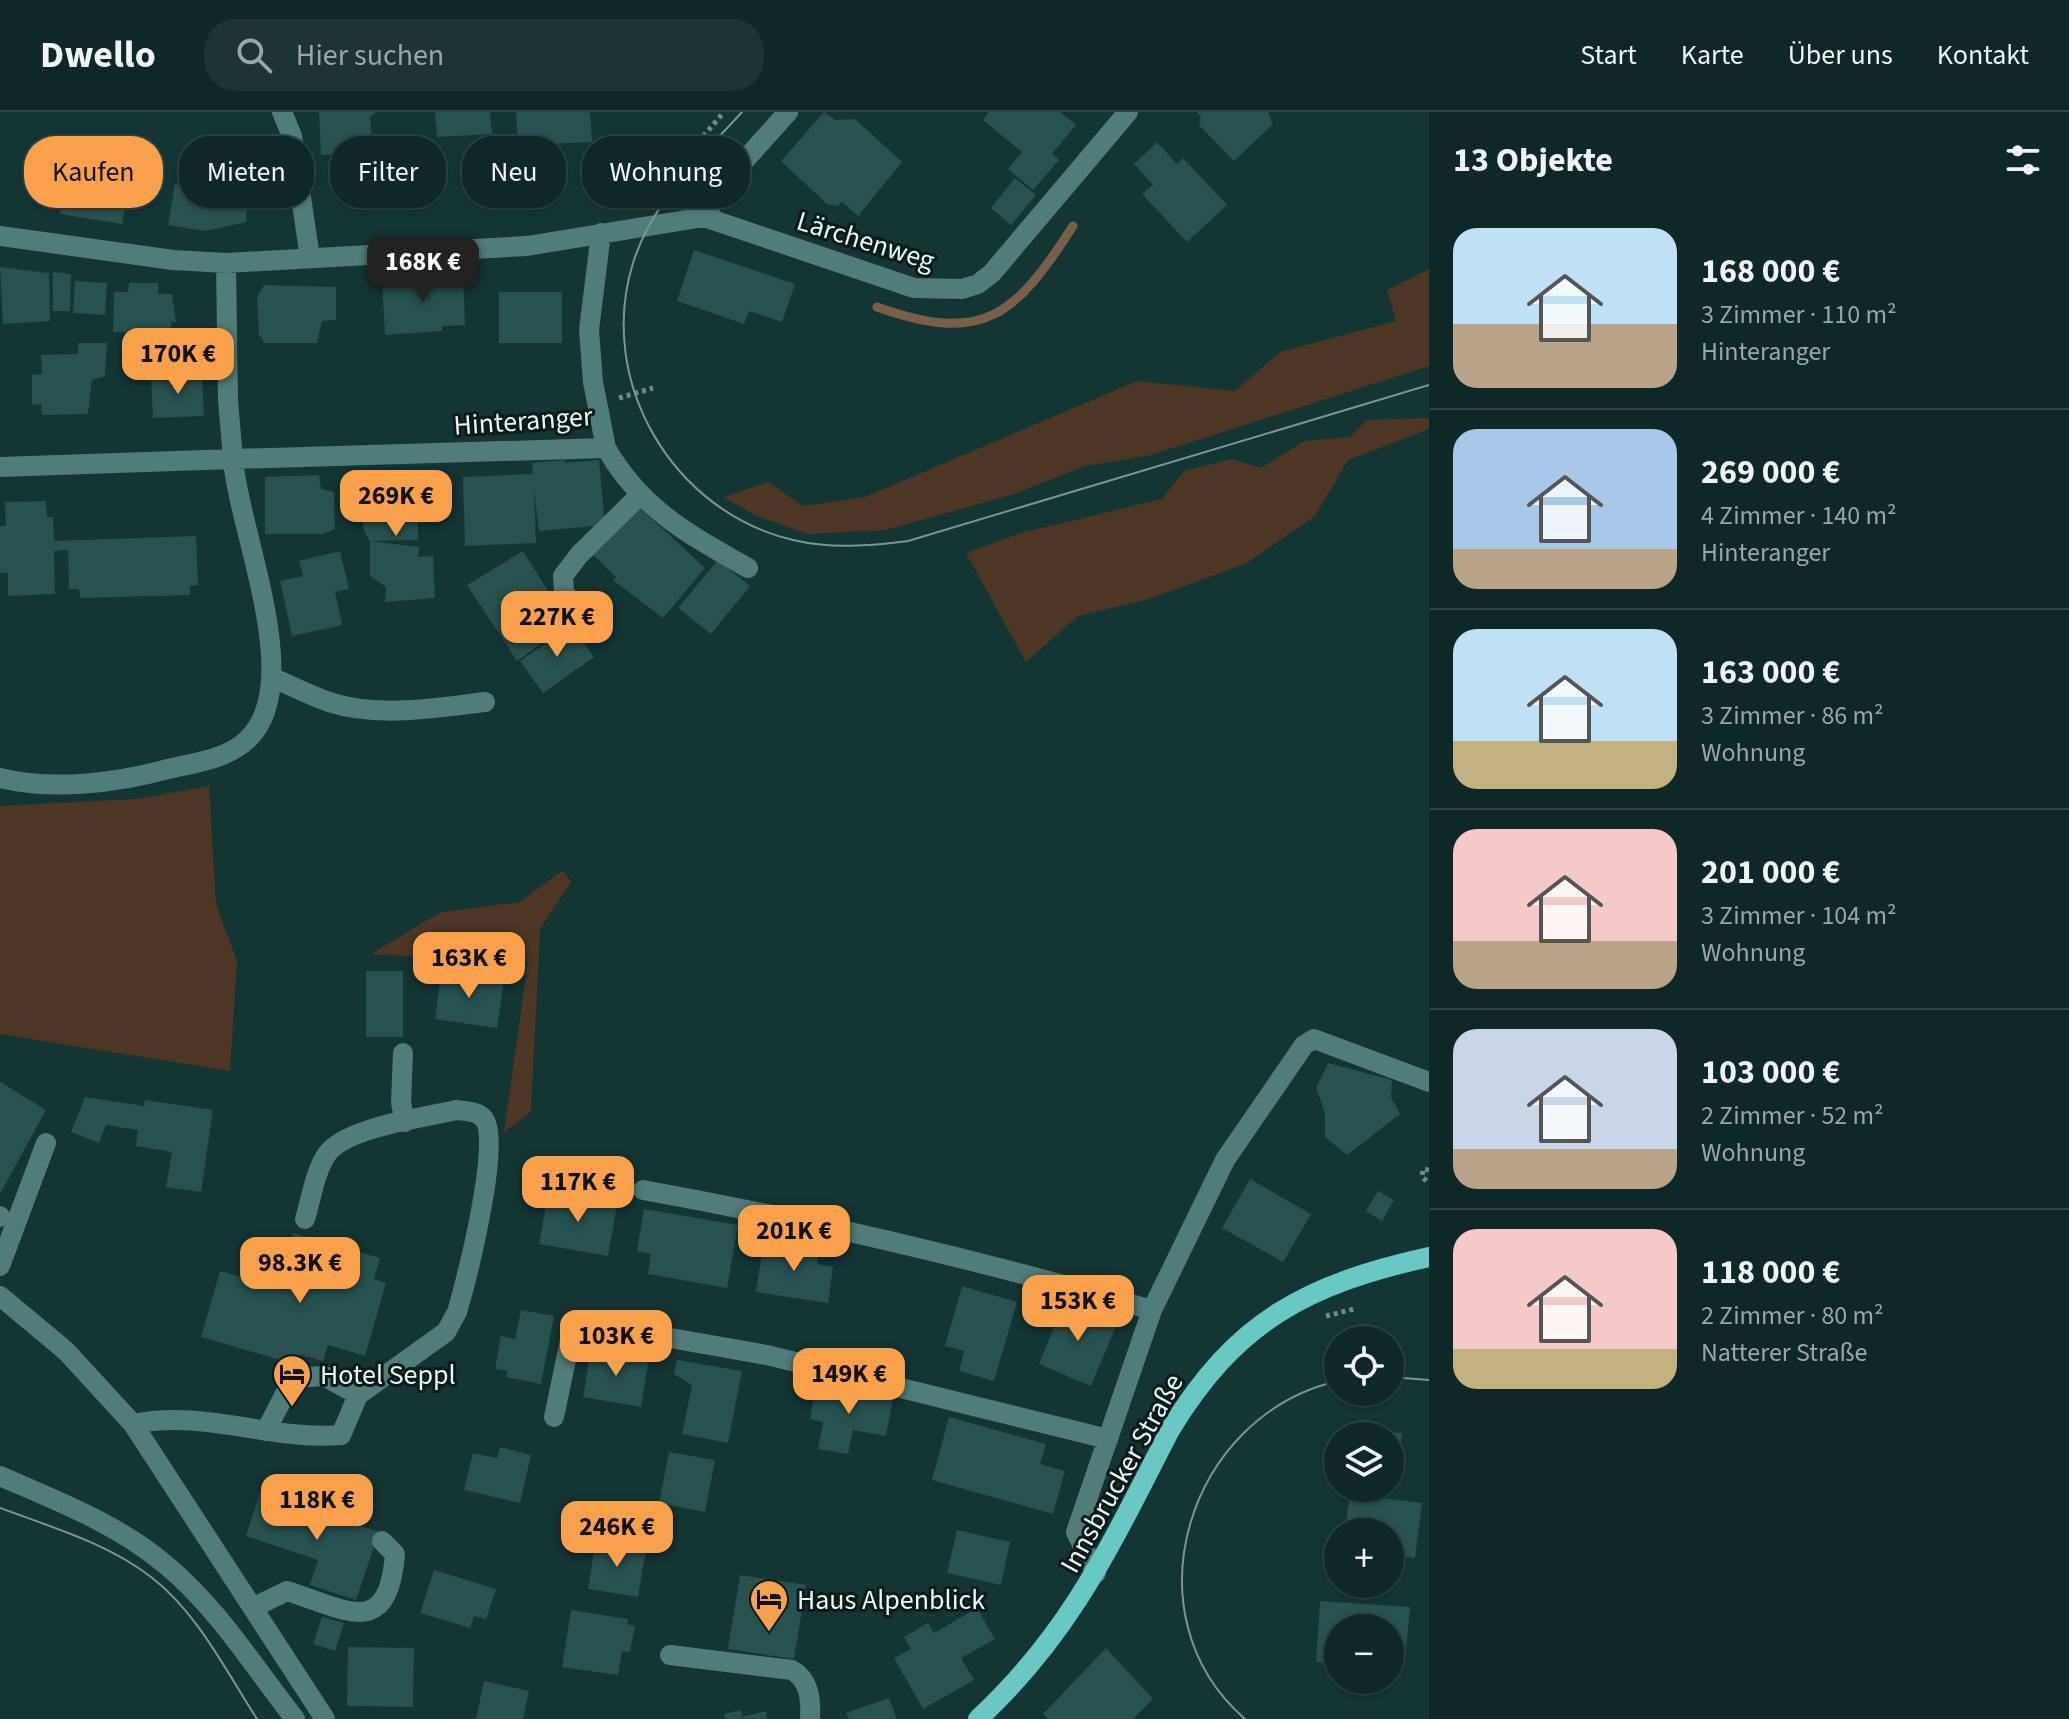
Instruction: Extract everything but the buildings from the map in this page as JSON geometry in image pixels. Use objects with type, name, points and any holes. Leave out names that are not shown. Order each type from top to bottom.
[{"type":"main road","name":"Innsbrucker Straße","points":[[978,1719],[1051,1642],[1096,1573],[1186,1403],[1226,1354],[1293,1302],[1326,1286],[1429,1257]]},
{"type":"street","points":[[282,112],[292,136],[310,258]]},
{"type":"street","points":[[0,236],[173,260],[226,263],[527,246],[704,217],[726,181],[788,112]]},
{"type":"street","name":"Lärchenweg","points":[[704,217],[896,284],[931,290],[962,289],[978,284],[992,273],[1128,112]]},
{"type":"street","name":"Hinteranger","points":[[0,467],[606,448],[597,404],[589,330],[601,233]]},
{"type":"street","points":[[0,778],[42,784],[108,780],[155,773],[223,755],[256,730],[269,701],[268,636],[235,490],[228,400],[226,263]]},
{"type":"street","points":[[606,448],[621,474],[664,518],[748,568]]},
{"type":"street","points":[[587,630],[564,591],[563,576],[579,555],[640,495]]},
{"type":"street","points":[[271,677],[329,702],[355,708],[409,709],[485,702]]},
{"type":"street","points":[[1096,1573],[1076,1532],[1152,1310],[1225,1160],[1308,1041],[1321,1040],[1429,1082]]},
{"type":"street","points":[[403,1053],[401,1103],[405,1122]]},
{"type":"street","points":[[133,1424],[164,1417],[192,1418],[313,1437],[350,1436],[358,1395],[446,1332],[457,1312],[487,1178],[489,1131],[484,1118],[472,1112],[428,1107],[405,1122],[354,1135],[336,1145],[326,1155],[305,1219]]},
{"type":"street","points":[[0,1266],[46,1143]]},
{"type":"street","points":[[643,1190],[811,1220],[1048,1279],[1152,1310]]},
{"type":"street","points":[[0,1296],[66,1351],[133,1424],[325,1719]]},
{"type":"street","points":[[554,1417],[574,1321],[767,1355],[1108,1439]]},
{"type":"street","points":[[266,1431],[293,1378],[324,1376],[358,1395]]},
{"type":"street","points":[[0,1476],[125,1535],[166,1564],[200,1597],[295,1719]]},
{"type":"street","points":[[254,1607],[287,1591],[355,1612],[375,1608],[384,1603],[392,1582],[393,1549],[382,1541]]},
{"type":"street","points":[[670,1655],[792,1670],[800,1674],[807,1687],[810,1719]]},
{"type":"path","points":[[631,227],[648,200],[724,112]]},
{"type":"path","points":[[597,404],[653,388]]},
{"type":"path","points":[[1429,1170],[1423,1169],[1422,1177],[1429,1183]]},
{"type":"shaded area","points":[[1429,269],[1429,366],[1151,455],[1085,466],[1014,494],[886,530],[808,534],[754,515],[724,497],[768,482],[803,506],[865,497],[1137,381],[1235,391],[1280,352],[1396,321],[1387,290]]},
{"type":"shaded area","points":[[1429,418],[1429,429],[1348,460],[1315,516],[1247,563],[1149,599],[1078,616],[1026,662],[966,553],[1021,533],[1162,499],[1184,471],[1231,459],[1261,468],[1304,441],[1350,437],[1367,420]]},
{"type":"shaded area","points":[[209,786],[216,904],[237,961],[230,1071],[0,1034],[0,806],[136,799]]},
{"type":"shaded area","points":[[563,870],[571,882],[540,929],[531,1112],[504,1132],[528,962],[371,954],[441,912],[520,902]]},
{"type":"waterway","points":[[877,307],[945,323],[971,322],[993,314],[1014,301],[1033,282],[1073,226]]},
{"type":"tram line","points":[[742,112],[694,164],[652,220],[633,263],[624,308],[626,353],[636,396],[654,436],[680,471],[712,502],[750,525],[793,540],[822,545],[908,541],[1429,385]]},
{"type":"tram line","points":[[1404,1378],[1429,1380]]},
{"type":"tram line","points":[[1245,1719],[1208,1676],[1188,1627],[1182,1575],[1190,1524],[1211,1475],[1243,1434],[1286,1401],[1324,1386]]},
{"type":"tram line","points":[[0,1508],[97,1545],[151,1577],[197,1625],[257,1719]]},
{"type":"place","name":"Hotel Seppl","points":[[292,1408]]},
{"type":"place","name":"Haus Alpenblick","points":[[769,1633]]}]
